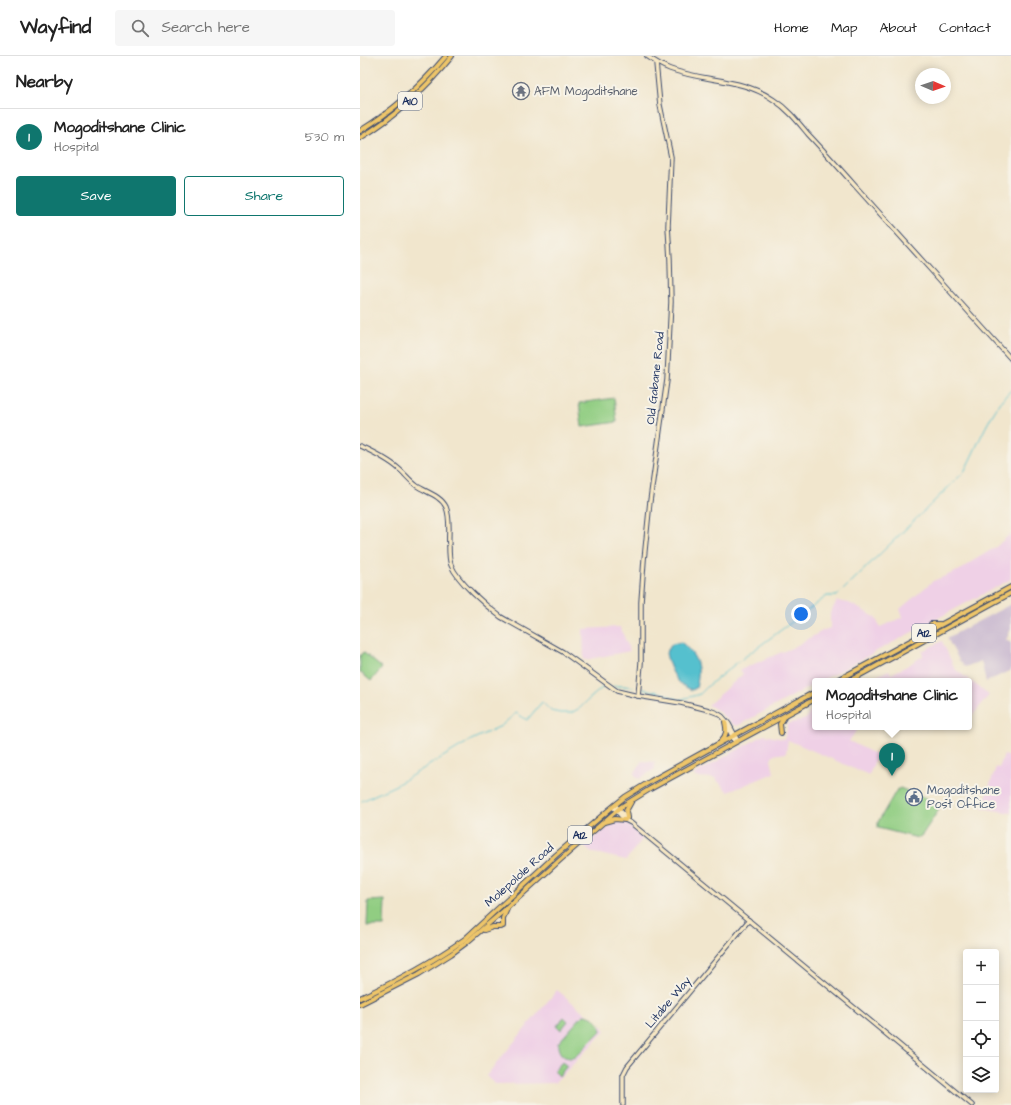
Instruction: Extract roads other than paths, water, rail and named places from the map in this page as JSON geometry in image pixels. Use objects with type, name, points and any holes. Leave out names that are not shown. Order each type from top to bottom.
[{"type":"main road","name":"A10","points":[[360,131],[375,122],[406,97],[446,56]]},
{"type":"main road","name":"A10","points":[[360,138],[409,102],[452,56]]},
{"type":"main road","name":"A12","points":[[842,678],[1011,587]]},
{"type":"main road","name":"A12","points":[[854,678],[1011,593]]},
{"type":"main road","points":[[931,624],[942,624]]},
{"type":"main road","points":[[853,672],[855,674],[867,671]]},
{"type":"main road","name":"Molepolole Road","points":[[360,998],[417,970],[465,939],[556,855],[614,806],[651,781],[812,694]]},
{"type":"main road","name":"Molepolole Road","points":[[360,1004],[430,968],[451,954],[508,907],[602,822],[632,800],[812,701]]},
{"type":"main road","points":[[781,733],[780,724],[787,714]]},
{"type":"main road","points":[[720,743],[726,733],[727,728],[725,720]]},
{"type":"main road","points":[[671,778],[676,780]]},
{"type":"main road","points":[[602,822],[615,819],[626,819],[627,808],[632,800]]},
{"type":"main road","points":[[481,930],[493,927],[502,927],[503,918],[508,907]]},
{"type":"street","points":[[647,56],[656,63],[672,70],[746,86],[766,94],[780,104],[835,162],[1011,360]]},
{"type":"street","name":"Old Gabane Road","points":[[638,696],[641,663],[641,602],[644,560],[650,501],[667,380],[671,302],[668,214],[671,157],[660,106],[656,63]]},
{"type":"street","points":[[360,446],[394,465],[414,484],[444,503],[448,516],[451,565],[458,576],[483,602],[501,617],[563,652],[617,691],[681,703],[717,713],[725,720],[736,742]]},
{"type":"street","points":[[614,806],[626,819],[972,1105]]},
{"type":"street","name":"Litabe Way","points":[[623,1105],[623,1075],[627,1067],[749,920]]},
{"type":"water","points":[[681,642],[687,647],[697,663],[698,674],[696,688],[692,690],[678,681],[669,664],[666,653],[672,644]]},
{"type":"waterway","points":[[842,591],[963,473],[991,417],[1011,390]]},
{"type":"waterway","points":[[742,659],[827,596],[837,596],[839,594]]},
{"type":"waterway","points":[[643,689],[662,693],[679,700],[700,694],[739,661]]},
{"type":"waterway","points":[[614,686],[633,687]]},
{"type":"waterway","points":[[362,801],[396,785],[471,740],[501,726],[516,713],[527,720],[542,702],[551,711],[571,713],[580,708],[603,687]]},
{"type":"place","name":"AFM Mogoditshane","points":[[521,91]]},
{"type":"place","name":"Mogoditshane Clinic","points":[[892,776]]},
{"type":"place","name":"Mogoditshane Post Office","points":[[914,797]]}]
